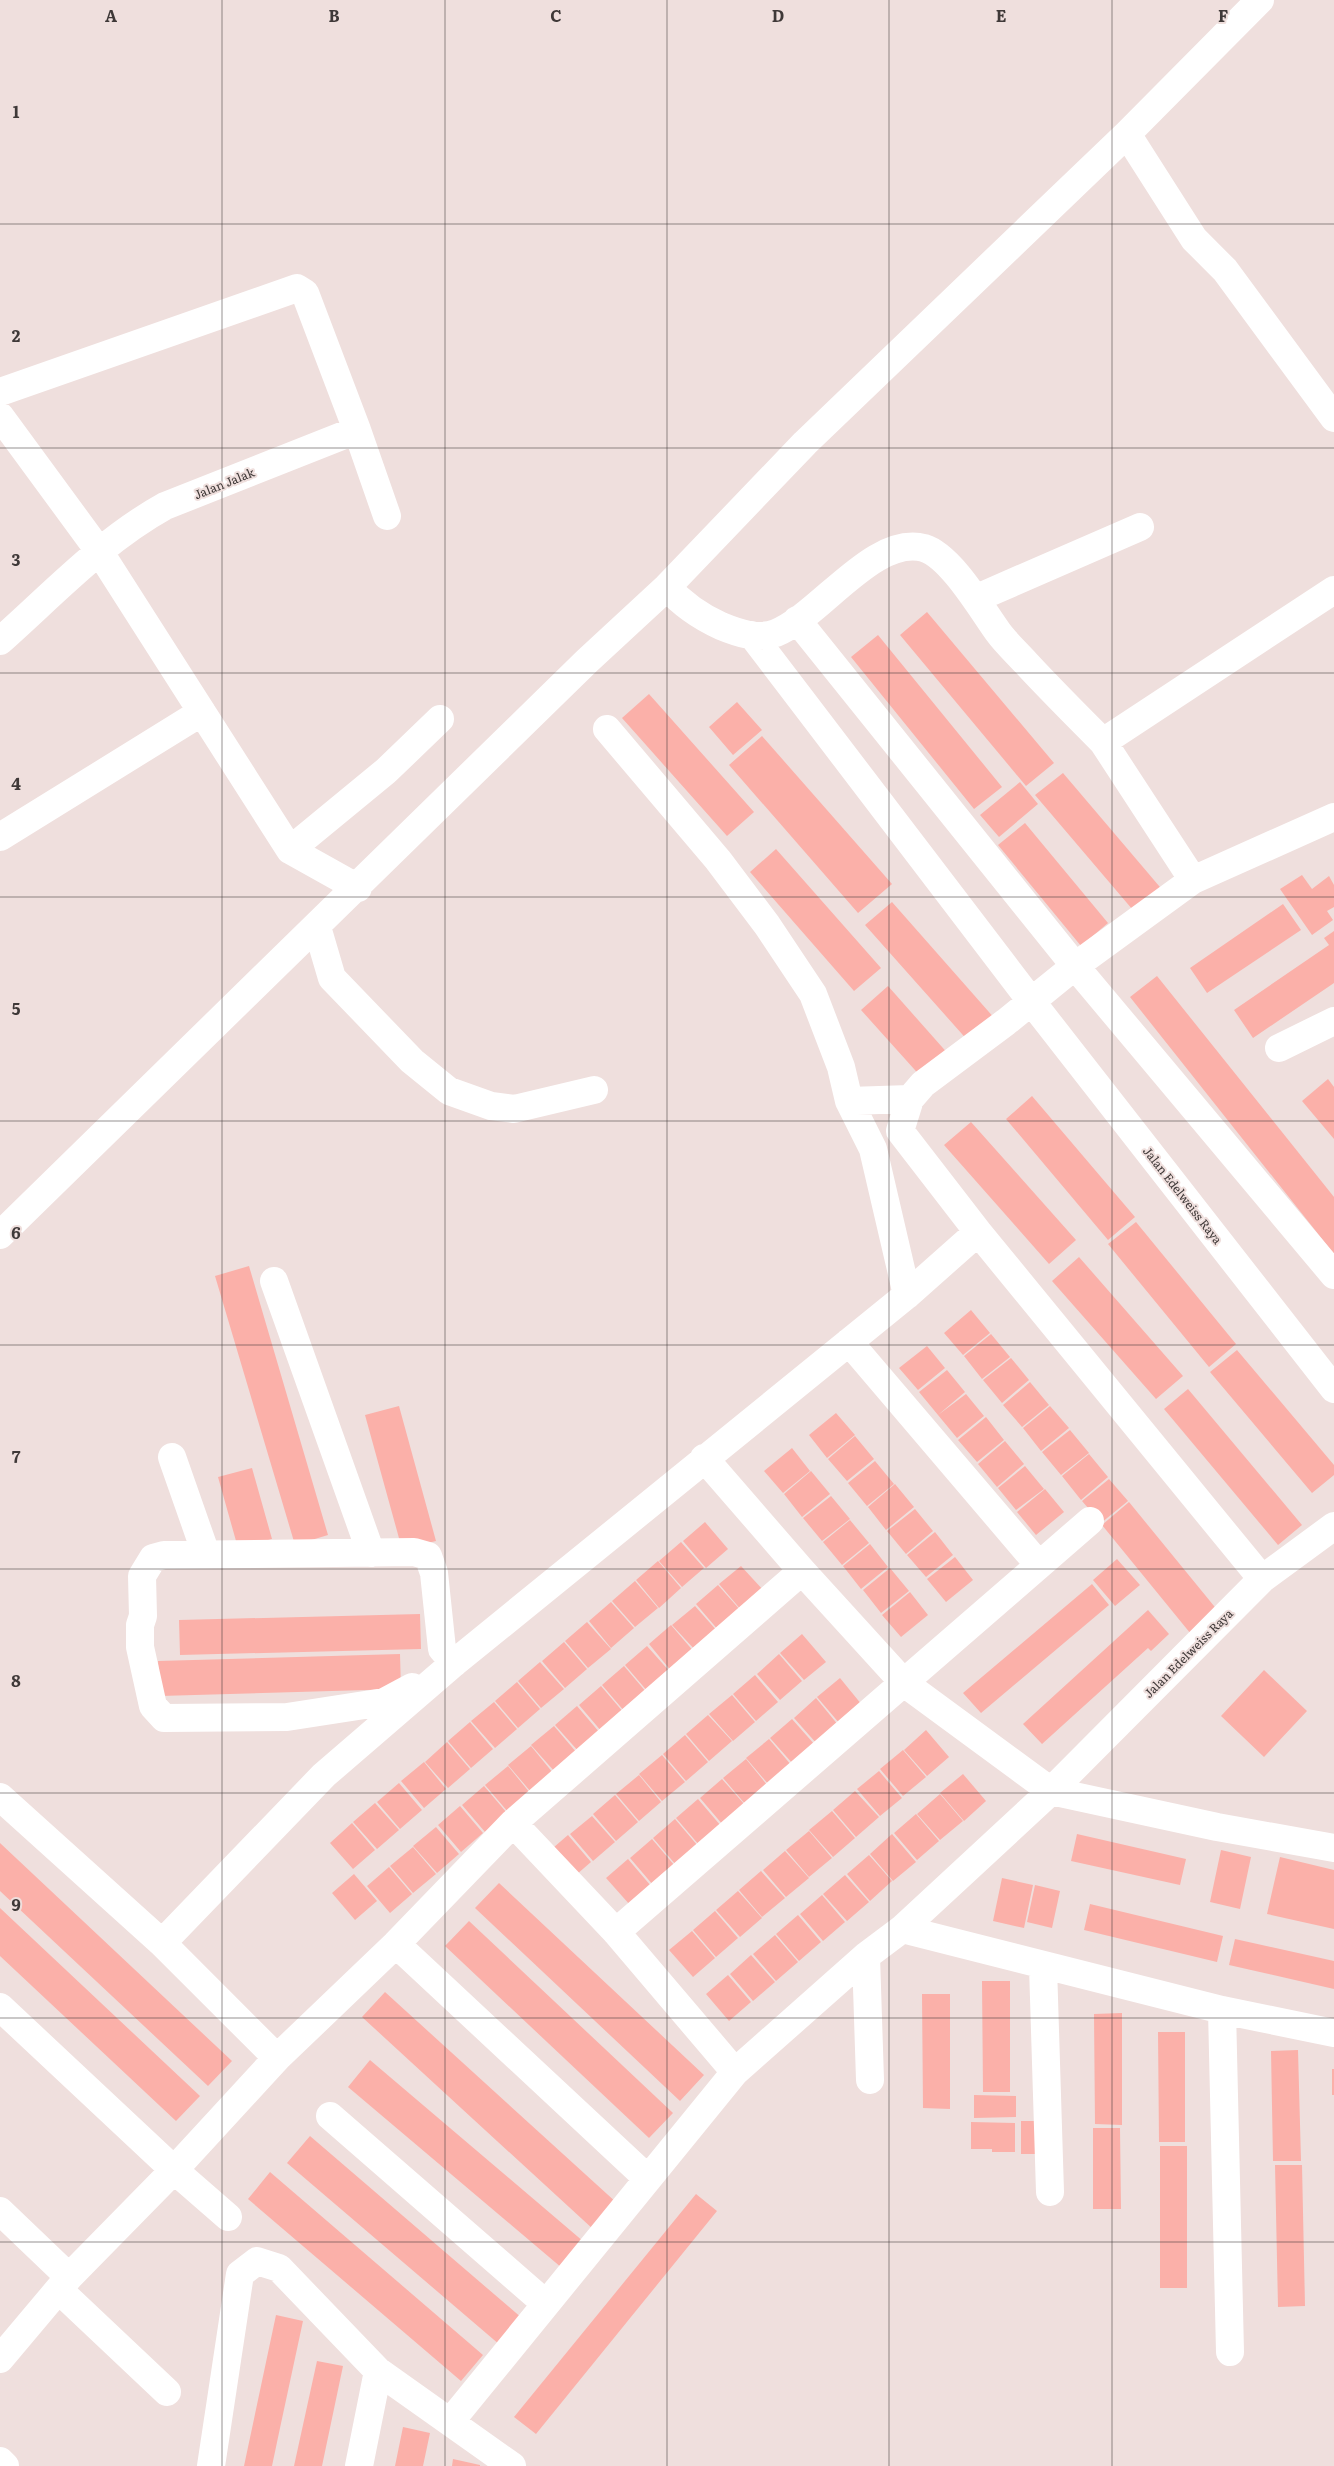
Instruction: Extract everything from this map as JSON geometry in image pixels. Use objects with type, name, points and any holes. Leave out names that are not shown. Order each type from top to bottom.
[{"type":"street","points":[[0,1235],[358,888],[586,661],[667,587],[806,444],[1127,134],[1260,0]]},
{"type":"street","points":[[1127,134],[1194,239],[1225,270],[1334,418]]},
{"type":"street","points":[[0,392],[296,288],[305,293],[358,430],[387,516]]},
{"type":"street","points":[[0,416],[99,551],[290,850],[358,888]]},
{"type":"street","name":"Jalan Jalak","points":[[0,641],[99,551],[138,522],[165,506],[358,430]]},
{"type":"street","points":[[977,598],[1140,526]]},
{"type":"street","points":[[667,587],[680,602],[695,613],[739,634],[776,633],[797,620],[869,563],[895,549],[908,547],[932,551],[977,598],[998,632],[1103,742],[1193,880]]},
{"type":"street","points":[[1103,742],[1334,590]]},
{"type":"street","points":[[797,620],[1075,966],[1334,1275]]},
{"type":"street","name":"Jalan Edelweiss Raya","points":[[752,635],[1031,1001],[1334,1389]]},
{"type":"street","points":[[0,837],[202,712]]},
{"type":"street","points":[[290,850],[386,771],[440,719]]},
{"type":"street","points":[[607,728],[718,860],[767,925],[808,986],[841,1067],[849,1101],[873,1149],[907,1295]]},
{"type":"street","points":[[1262,1579],[978,1232],[900,1131],[910,1099],[923,1084],[1075,966],[1193,880],[1334,817]]},
{"type":"street","points":[[316,927],[332,978],[412,1061],[449,1091],[491,1106],[514,1109],[594,1090]]},
{"type":"street","points":[[1279,1048],[1334,1021]]},
{"type":"street","points":[[849,1101],[910,1099]]},
{"type":"street","points":[[448,1656],[434,1573],[428,1556],[414,1552],[164,1555],[153,1558],[142,1576],[143,1616],[140,1626],[140,1647],[153,1706],[164,1718],[287,1717],[384,1702],[416,1685],[448,1656],[704,1458],[907,1295],[978,1232]]},
{"type":"street","points":[[274,1281],[371,1552]]},
{"type":"street","points":[[849,1342],[1040,1565]]},
{"type":"street","points":[[172,1458],[206,1554]]},
{"type":"street","points":[[704,1458],[802,1571],[904,1683],[1051,1791],[1217,1827],[1334,1848]]},
{"type":"street","points":[[616,1932],[1090,1521]]},
{"type":"street","name":"Jalan Edelweiss Raya","points":[[450,2422],[735,2072],[866,1956],[902,1929],[1051,1791],[1262,1579],[1334,1526]]},
{"type":"street","points":[[0,2358],[64,2283],[174,2170],[277,2058],[396,1944],[513,1823],[802,1571]]},
{"type":"street","points":[[162,1943],[324,1775],[448,1656]]},
{"type":"street","points":[[0,1797],[162,1943],[277,2058]]},
{"type":"street","points":[[513,1823],[616,1932],[735,2072]]},
{"type":"street","points":[[902,1929],[1222,2010],[1334,2034]]},
{"type":"street","points":[[396,1944],[648,2179]]},
{"type":"street","points":[[866,1956],[870,2080]]},
{"type":"street","points":[[1043,1966],[1050,2192]]},
{"type":"street","points":[[0,2008],[174,2170],[228,2217]]},
{"type":"street","points":[[1222,2010],[1230,2352]]},
{"type":"street","points":[[330,2116],[546,2304]]},
{"type":"street","points":[[0,2210],[64,2283],[167,2392]]},
{"type":"street","points":[[211,2466],[240,2274],[257,2261],[279,2268],[378,2372],[512,2466]]},
{"type":"street","points":[[359,2466],[378,2372]]},
{"type":"street","points":[[0,2462],[5,2466]]},
{"type":"building","points":[[927,612],[1054,763],[1026,786],[900,635]]},
{"type":"building","points":[[878,635],[1002,787],[974,809],[851,657]]},
{"type":"building","points":[[649,694],[754,812],[727,836],[622,718]]},
{"type":"building","points":[[737,702],[762,730],[733,755],[709,727]]},
{"type":"building","points":[[762,736],[892,884],[858,913],[729,765]]},
{"type":"building","points":[[1063,773],[1165,893],[1138,916],[1035,795]]},
{"type":"building","points":[[1020,782],[1038,804],[999,837],[980,815]]},
{"type":"building","points":[[1025,823],[1108,923],[1081,946],[998,845]]},
{"type":"building","points":[[776,849],[881,968],[854,991],[750,872]]},
{"type":"building","points":[[1302,875],[1312,889],[1329,876],[1334,885],[1334,907],[1327,911],[1333,920],[1312,935],[1280,889]]},
{"type":"building","points":[[892,902],[996,1020],[970,1043],[865,925]]},
{"type":"building","points":[[1283,904],[1301,930],[1207,993],[1190,968]]},
{"type":"building","points":[[1334,931],[1334,983],[1253,1038],[1234,1010],[1329,945],[1324,938]]},
{"type":"building","points":[[1157,976],[1334,1197],[1334,1254],[1130,997]]},
{"type":"building","points":[[888,986],[950,1056],[923,1079],[861,1010]]},
{"type":"building","points":[[1328,1079],[1334,1087],[1334,1139],[1302,1101]]},
{"type":"building","points":[[1032,1096],[1135,1217],[1108,1240],[1006,1119]]},
{"type":"building","points":[[971,1122],[1076,1240],[1049,1264],[944,1145]]},
{"type":"building","points":[[1136,1222],[1236,1344],[1209,1367],[1108,1244]]},
{"type":"building","points":[[1079,1257],[1183,1376],[1156,1399],[1052,1281]]},
{"type":"building","points":[[249,1266],[328,1535],[295,1545],[215,1276]]},
{"type":"building","points":[[971,1310],[990,1333],[963,1355],[944,1333]]},
{"type":"building","points":[[991,1334],[1010,1357],[982,1379],[964,1356]]},
{"type":"building","points":[[927,1346],[945,1368],[918,1390],[899,1368]]},
{"type":"building","points":[[1237,1350],[1334,1465],[1334,1475],[1312,1493],[1210,1372]]},
{"type":"building","points":[[1011,1358],[1029,1380],[1002,1403],[983,1380]]},
{"type":"building","points":[[947,1370],[965,1392],[938,1415],[919,1392]]},
{"type":"building","points":[[1030,1382],[1049,1405],[1022,1427],[1003,1405]]},
{"type":"building","points":[[1188,1389],[1302,1525],[1278,1545],[1164,1409]]},
{"type":"building","points":[[966,1394],[984,1416],[957,1438],[938,1415]]},
{"type":"building","points":[[399,1406],[436,1541],[402,1549],[365,1415]]},
{"type":"building","points":[[1050,1406],[1069,1428],[1041,1451],[1023,1428]]},
{"type":"building","points":[[836,1413],[855,1435],[827,1458],[809,1435]]},
{"type":"building","points":[[986,1417],[1004,1440],[977,1462],[958,1440]]},
{"type":"building","points":[[1070,1430],[1089,1453],[1061,1475],[1042,1452]]},
{"type":"building","points":[[855,1436],[874,1459],[847,1481],[828,1459]]},
{"type":"building","points":[[1005,1441],[1024,1464],[997,1487],[978,1464]]},
{"type":"building","points":[[792,1448],[810,1471],[783,1493],[764,1471]]},
{"type":"building","points":[[1089,1454],[1108,1477],[1081,1500],[1062,1476]]},
{"type":"building","points":[[875,1461],[894,1484],[867,1506],[848,1483]]},
{"type":"building","points":[[1025,1466],[1044,1489],[1016,1510],[998,1488]]},
{"type":"building","points":[[252,1468],[272,1539],[238,1548],[218,1477]]},
{"type":"building","points":[[811,1471],[830,1494],[802,1517],[784,1494]]},
{"type":"building","points":[[1109,1479],[1128,1501],[1101,1523],[1082,1501]]},
{"type":"building","points":[[895,1484],[914,1507],[886,1530],[868,1507]]},
{"type":"building","points":[[1045,1489],[1064,1512],[1036,1535],[1017,1512]]},
{"type":"building","points":[[831,1496],[850,1519],[822,1541],[803,1518]]},
{"type":"building","points":[[1129,1502],[1223,1617],[1195,1639],[1102,1525]]},
{"type":"building","points":[[915,1509],[933,1531],[906,1554],[887,1531]]},
{"type":"building","points":[[850,1520],[869,1543],[842,1565],[823,1542]]},
{"type":"building","points":[[705,1522],[728,1549],[706,1568],[683,1541]]},
{"type":"building","points":[[935,1532],[953,1555],[926,1577],[907,1555]]},
{"type":"building","points":[[681,1542],[704,1568],[682,1587],[659,1561]]},
{"type":"building","points":[[870,1544],[888,1567],[861,1589],[843,1566]]},
{"type":"building","points":[[955,1557],[973,1580],[946,1602],[927,1579]]},
{"type":"building","points":[[1117,1559],[1140,1585],[1115,1606],[1093,1580]]},
{"type":"building","points":[[658,1561],[681,1588],[659,1608],[636,1580]]},
{"type":"building","points":[[741,1566],[765,1592],[742,1611],[719,1584]]},
{"type":"building","points":[[890,1568],[909,1591],[881,1613],[863,1590]]},
{"type":"building","points":[[635,1581],[658,1608],[635,1627],[612,1601]]},
{"type":"building","points":[[1092,1584],[1109,1605],[981,1713],[963,1693]]},
{"type":"building","points":[[718,1585],[742,1612],[719,1631],[696,1604]]},
{"type":"building","points":[[910,1592],[928,1615],[901,1637],[882,1615]]},
{"type":"building","points":[[611,1602],[634,1628],[611,1648],[589,1621]]},
{"type":"building","points":[[695,1606],[718,1632],[696,1651],[672,1625]]},
{"type":"building","points":[[1148,1610],[1169,1634],[1151,1651],[1148,1648],[1042,1744],[1023,1724]]},
{"type":"building","points":[[420,1614],[421,1649],[180,1655],[179,1620]]},
{"type":"building","points":[[587,1622],[611,1649],[588,1668],[565,1641]]},
{"type":"building","points":[[671,1625],[695,1653],[672,1672],[649,1644]]},
{"type":"building","points":[[802,1634],[826,1662],[804,1680],[780,1653]]},
{"type":"building","points":[[564,1642],[587,1669],[565,1688],[542,1661]]},
{"type":"building","points":[[647,1646],[671,1673],[648,1692],[625,1665]]},
{"type":"building","points":[[400,1654],[401,1689],[160,1696],[158,1661]]},
{"type":"building","points":[[779,1654],[802,1681],[780,1700],[757,1674]]},
{"type":"building","points":[[540,1662],[564,1689],[541,1708],[518,1681]]},
{"type":"building","points":[[624,1666],[647,1693],[625,1712],[602,1685]]},
{"type":"building","points":[[1264,1670],[1307,1711],[1264,1757],[1221,1716]]},
{"type":"building","points":[[755,1675],[778,1702],[756,1721],[733,1694]]},
{"type":"building","points":[[840,1678],[862,1705],[840,1724],[817,1697]]},
{"type":"building","points":[[517,1682],[540,1709],[518,1728],[495,1701]]},
{"type":"building","points":[[601,1686],[624,1713],[602,1732],[579,1705]]},
{"type":"building","points":[[732,1695],[755,1722],[733,1741],[709,1714]]},
{"type":"building","points":[[816,1698],[839,1726],[817,1744],[794,1718]]},
{"type":"building","points":[[494,1702],[517,1729],[495,1748],[471,1721]]},
{"type":"building","points":[[577,1706],[600,1733],[579,1752],[555,1725]]},
{"type":"building","points":[[708,1715],[732,1741],[709,1761],[686,1734]]},
{"type":"building","points":[[792,1719],[815,1745],[793,1764],[770,1738]]},
{"type":"building","points":[[470,1722],[493,1749],[471,1768],[448,1741]]},
{"type":"building","points":[[554,1726],[577,1753],[555,1772],[531,1745]]},
{"type":"building","points":[[926,1730],[949,1757],[927,1776],[904,1750]]},
{"type":"building","points":[[685,1735],[708,1762],[686,1781],[663,1754]]},
{"type":"building","points":[[769,1739],[792,1766],[769,1785],[746,1758]]},
{"type":"building","points":[[447,1742],[470,1769],[448,1788],[425,1762]]},
{"type":"building","points":[[531,1746],[553,1773],[531,1792],[508,1765]]},
{"type":"building","points":[[903,1750],[926,1777],[903,1796],[880,1769]]},
{"type":"building","points":[[662,1755],[685,1782],[662,1801],[639,1774]]},
{"type":"building","points":[[746,1759],[768,1786],[746,1805],[723,1778]]},
{"type":"building","points":[[424,1762],[446,1789],[424,1808],[401,1781]]},
{"type":"building","points":[[508,1766],[530,1793],[508,1812],[485,1785]]},
{"type":"building","points":[[879,1771],[902,1798],[880,1816],[857,1789]]},
{"type":"building","points":[[963,1774],[986,1801],[964,1821],[940,1793]]},
{"type":"building","points":[[639,1775],[661,1802],[639,1821],[616,1794]]},
{"type":"building","points":[[722,1779],[745,1805],[723,1825],[700,1798]]},
{"type":"building","points":[[399,1783],[422,1810],[400,1829],[377,1802]]},
{"type":"building","points":[[484,1786],[507,1813],[485,1832],[462,1805]]},
{"type":"building","points":[[855,1791],[879,1817],[856,1837],[833,1810]]},
{"type":"building","points":[[940,1794],[963,1821],[940,1840],[917,1814]]},
{"type":"building","points":[[615,1795],[638,1822],[616,1841],[593,1814]]},
{"type":"building","points":[[698,1799],[721,1826],[699,1845],[676,1818]]},
{"type":"building","points":[[375,1803],[399,1830],[377,1849],[353,1822]]},
{"type":"building","points":[[460,1806],[483,1833],[461,1852],[438,1825]]},
{"type":"building","points":[[832,1811],[855,1838],[833,1857],[809,1830]]},
{"type":"building","points":[[916,1814],[939,1841],[917,1860],[894,1833]]},
{"type":"building","points":[[592,1816],[615,1842],[593,1861],[570,1834]]},
{"type":"building","points":[[675,1819],[698,1846],[676,1865],[653,1838]]},
{"type":"building","points":[[352,1823],[375,1850],[353,1869],[330,1843]]},
{"type":"building","points":[[436,1827],[459,1854],[437,1873],[413,1846]]},
{"type":"building","points":[[809,1831],[832,1858],[809,1877],[786,1850]]},
{"type":"building","points":[[892,1834],[916,1862],[893,1881],[870,1854]]},
{"type":"building","points":[[1077,1834],[1186,1859],[1180,1885],[1071,1861]]},
{"type":"building","points":[[568,1835],[591,1862],[569,1881],[546,1854]]},
{"type":"building","points":[[652,1839],[675,1866],[653,1885],[630,1858]]},
{"type":"building","points":[[0,1843],[232,2061],[208,2086],[0,1891]]},
{"type":"building","points":[[413,1847],[436,1874],[413,1893],[390,1866]]},
{"type":"building","points":[[1221,1850],[1251,1857],[1240,1909],[1210,1902]]},
{"type":"building","points":[[785,1851],[809,1878],[786,1897],[763,1870]]},
{"type":"building","points":[[869,1855],[892,1881],[870,1901],[847,1874]]},
{"type":"building","points":[[1280,1857],[1334,1870],[1334,1929],[1267,1914]]},
{"type":"building","points":[[628,1859],[651,1886],[630,1905],[606,1878]]},
{"type":"building","points":[[389,1867],[412,1894],[390,1913],[367,1886]]},
{"type":"building","points":[[761,1871],[785,1898],[762,1917],[739,1890]]},
{"type":"building","points":[[354,1874],[377,1901],[355,1920],[332,1893]]},
{"type":"building","points":[[845,1875],[869,1902],[847,1921],[823,1894]]},
{"type":"building","points":[[1002,1878],[1033,1885],[1024,1928],[993,1921]]},
{"type":"building","points":[[499,1883],[704,2075],[680,2101],[475,1908]]},
{"type":"building","points":[[1035,1885],[1060,1891],[1052,1928],[1027,1922]]},
{"type":"building","points":[[738,1891],[762,1918],[740,1937],[716,1910]]},
{"type":"building","points":[[822,1895],[845,1922],[823,1941],[800,1914]]},
{"type":"building","points":[[1090,1904],[1223,1936],[1217,1962],[1084,1930]]},
{"type":"building","points":[[0,1908],[200,2096],[176,2121],[0,1956]]},
{"type":"building","points":[[715,1911],[738,1938],[716,1957],[693,1930]]},
{"type":"building","points":[[798,1915],[821,1942],[799,1961],[776,1934]]},
{"type":"building","points":[[469,1921],[673,2113],[649,2138],[445,1946]]},
{"type":"building","points":[[692,1931],[715,1958],[693,1977],[669,1950]]},
{"type":"building","points":[[775,1935],[798,1962],[776,1981],[753,1954]]},
{"type":"building","points":[[1235,1939],[1334,1961],[1334,1989],[1229,1965]]},
{"type":"building","points":[[751,1955],[775,1982],[753,2001],[730,1974]]},
{"type":"building","points":[[728,1975],[751,2002],[729,2021],[706,1994]]},
{"type":"building","points":[[982,1981],[1010,1981],[1010,2092],[983,2092]]},
{"type":"building","points":[[385,1992],[618,2204],[594,2230],[362,2017]]},
{"type":"building","points":[[922,1994],[950,1994],[950,2109],[923,2108]]},
{"type":"building","points":[[1122,2013],[1122,2125],[1095,2124],[1094,2014]]},
{"type":"building","points":[[1158,2032],[1185,2032],[1185,2142],[1159,2142]]},
{"type":"building","points":[[1298,2050],[1301,2161],[1273,2161],[1271,2051]]},
{"type":"building","points":[[370,2060],[584,2242],[562,2268],[348,2087]]},
{"type":"building","points":[[1332,2069],[1334,2069],[1334,2095],[1332,2095]]},
{"type":"building","points":[[974,2095],[1016,2096],[1016,2117],[974,2118]]},
{"type":"building","points":[[1021,2121],[1036,2121],[1036,2154],[1021,2154]]},
{"type":"building","points":[[971,2122],[1015,2123],[1015,2152],[992,2152],[992,2149],[971,2149]]},
{"type":"building","points":[[1093,2128],[1120,2128],[1121,2209],[1093,2209]]},
{"type":"building","points":[[310,2136],[523,2319],[500,2345],[287,2163]]},
{"type":"building","points":[[1160,2146],[1187,2146],[1187,2288],[1160,2288]]},
{"type":"building","points":[[1275,2165],[1302,2165],[1305,2306],[1278,2307]]},
{"type":"building","points":[[270,2172],[483,2355],[461,2381],[248,2199]]},
{"type":"building","points":[[696,2194],[717,2211],[536,2434],[514,2417]]},
{"type":"building","points":[[276,2315],[303,2321],[272,2466],[244,2466]]},
{"type":"building","points":[[317,2361],[343,2366],[322,2466],[294,2466]]},
{"type":"building","points":[[403,2427],[430,2433],[423,2466],[395,2466]]},
{"type":"building","points":[[453,2459],[480,2465],[480,2466],[452,2466]]}]
